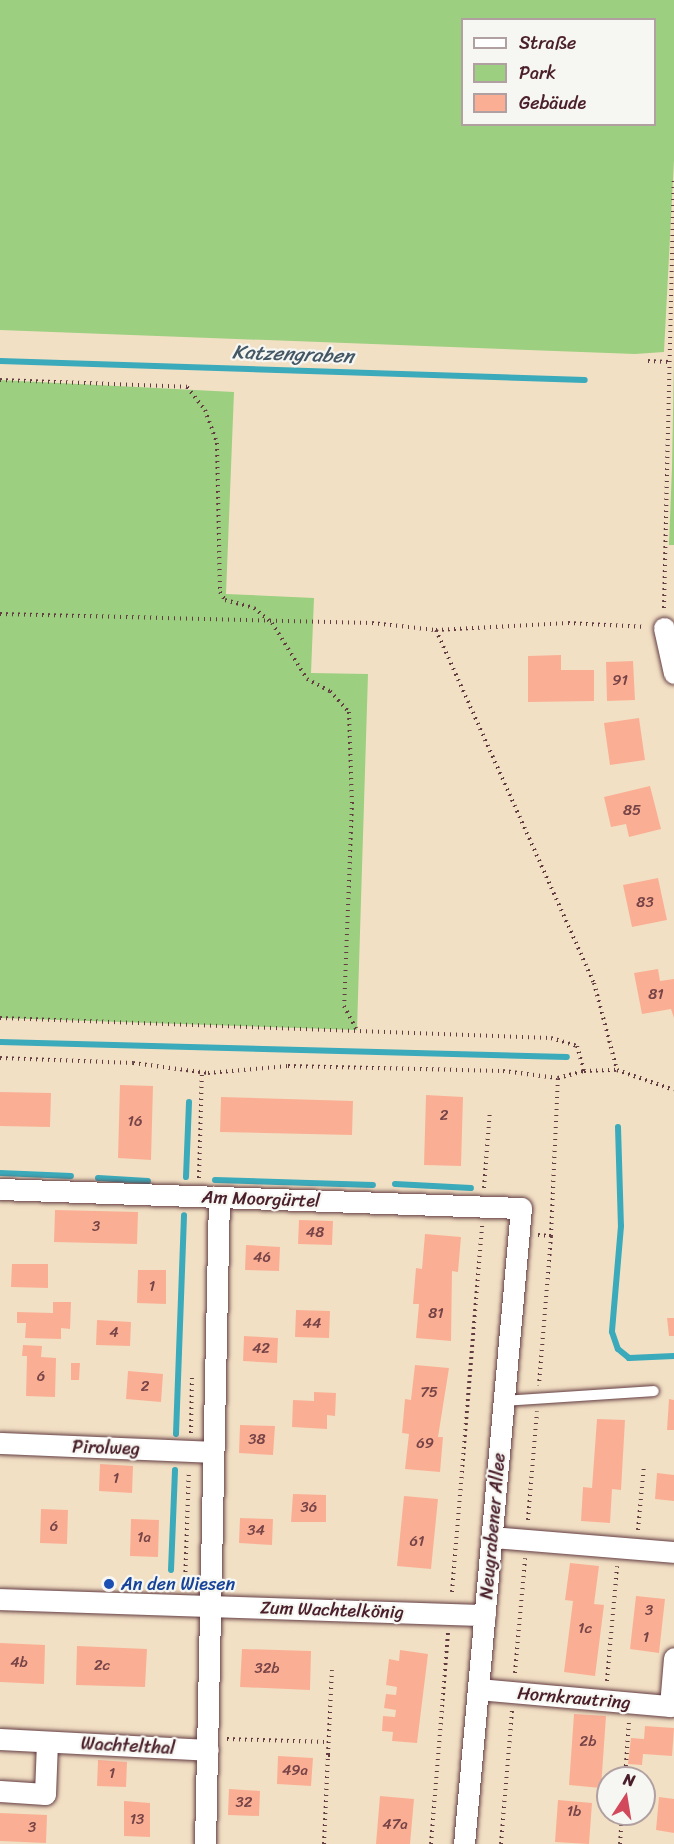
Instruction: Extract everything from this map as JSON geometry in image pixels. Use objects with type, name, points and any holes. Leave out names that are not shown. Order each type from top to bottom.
[{"type":"street","points":[[664,628],[674,673]]},
{"type":"street","name":"Am Moorgürtel","points":[[0,1189],[521,1208]]},
{"type":"street","points":[[205,1844],[219,1198]]},
{"type":"street","name":"Neugrabener Allee","points":[[464,1844],[521,1208]]},
{"type":"street","name":"Pirolweg","points":[[0,1443],[212,1452]]},
{"type":"street","points":[[492,1537],[674,1552]]},
{"type":"street","name":"Zum Wachtelkönig","points":[[0,1599],[211,1595],[485,1615]]},
{"type":"street","name":"Hornkrautring","points":[[478,1689],[672,1706],[674,1658]]},
{"type":"street","name":"Wachtelthal","points":[[0,1739],[47,1742],[208,1744]]},
{"type":"street","points":[[0,1791],[45,1794],[47,1742]]},
{"type":"lane","points":[[504,1401],[654,1391]]},
{"type":"path","points":[[0,614],[272,623],[372,623],[436,630],[568,623],[664,628],[674,176]]},
{"type":"path","points":[[648,362],[669,362]]},
{"type":"path","points":[[0,380],[187,387],[205,410],[217,443],[220,592],[225,600],[254,608],[272,623],[307,679],[330,692],[349,711],[352,726],[344,1006],[348,1021],[357,1030]]},
{"type":"path","points":[[436,630],[594,983],[617,1070]]},
{"type":"path","points":[[0,1018],[551,1038],[577,1046],[584,1071]]},
{"type":"path","points":[[0,1058],[133,1063],[208,1073],[288,1066],[503,1071],[558,1078],[584,1071],[617,1070],[674,1090]]},
{"type":"path","points":[[551,1236],[558,1078]]},
{"type":"path","points":[[431,1844],[490,1110]]},
{"type":"path","points":[[605,1700],[628,1549],[644,1465]]},
{"type":"path","points":[[174,1583],[211,1595]]},
{"type":"path","points":[[440,1592],[452,1592]]},
{"type":"path","points":[[324,1844],[332,1670]]},
{"type":"path","points":[[626,1766],[631,1702]]},
{"type":"path","points":[[208,1744],[324,1743]]},
{"type":"path","points":[[328,1755],[334,1755]]},
{"type":"path","points":[[620,1844],[621,1826]]},
{"type":"green space","points":[[0,0],[674,0],[674,160],[664,352],[635,354],[0,330]]},
{"type":"green space","points":[[674,358],[674,545],[669,545],[672,468]]},
{"type":"green space","points":[[0,380],[234,392],[226,594],[314,598],[311,673],[368,674],[357,1030],[0,1018]]},
{"type":"building","points":[[561,655],[561,670],[594,670],[594,701],[528,702],[528,656]]},
{"type":"building","points":[[633,661],[635,700],[607,701],[606,662]]},
{"type":"building","points":[[639,718],[645,760],[610,765],[604,723]]},
{"type":"building","points":[[650,786],[661,829],[629,837],[626,824],[611,827],[604,797]]},
{"type":"building","points":[[658,878],[667,920],[632,927],[623,885]]},
{"type":"building","points":[[658,969],[660,981],[674,979],[674,1018],[671,1009],[642,1014],[634,973]]},
{"type":"building","points":[[120,1085],[153,1086],[151,1160],[118,1158]]},
{"type":"building","points":[[0,1092],[51,1093],[50,1127],[0,1126]]},
{"type":"building","points":[[426,1095],[463,1097],[461,1166],[424,1165]]},
{"type":"building","points":[[221,1097],[353,1101],[352,1135],[220,1132]]},
{"type":"building","points":[[55,1210],[138,1212],[137,1244],[54,1242]]},
{"type":"building","points":[[299,1220],[333,1221],[332,1245],[298,1244]]},
{"type":"building","points":[[425,1234],[461,1237],[458,1272],[452,1271],[451,1341],[416,1338],[419,1304],[413,1304],[416,1268],[422,1269]]},
{"type":"building","points":[[246,1245],[280,1247],[279,1271],[245,1270]]},
{"type":"building","points":[[12,1264],[48,1264],[48,1288],[11,1287]]},
{"type":"building","points":[[138,1270],[166,1270],[166,1304],[137,1303]]},
{"type":"building","points":[[53,1302],[71,1302],[70,1329],[61,1328],[61,1339],[25,1338],[26,1323],[17,1323],[17,1312],[53,1313]]},
{"type":"building","points":[[296,1310],[330,1311],[329,1338],[295,1337]]},
{"type":"building","points":[[667,1318],[674,1318],[674,1336],[669,1336]]},
{"type":"building","points":[[97,1320],[131,1322],[130,1346],[96,1345]]},
{"type":"building","points":[[244,1336],[278,1338],[277,1363],[243,1361]]},
{"type":"building","points":[[23,1345],[42,1346],[41,1357],[56,1358],[55,1397],[26,1396],[27,1356],[22,1356]]},
{"type":"building","points":[[71,1363],[80,1363],[79,1380],[71,1380]]},
{"type":"building","points":[[415,1365],[449,1368],[438,1437],[443,1437],[440,1472],[405,1469],[409,1434],[402,1433],[405,1399],[411,1400]]},
{"type":"building","points":[[128,1371],[163,1374],[161,1402],[126,1399]]},
{"type":"building","points":[[314,1392],[336,1393],[335,1416],[327,1415],[327,1429],[292,1427],[293,1400],[314,1401]]},
{"type":"building","points":[[669,1399],[674,1400],[674,1430],[667,1430]]},
{"type":"building","points":[[597,1419],[625,1420],[621,1490],[612,1489],[610,1523],[581,1521],[583,1487],[592,1488]]},
{"type":"building","points":[[240,1425],[275,1426],[273,1455],[239,1453]]},
{"type":"building","points":[[100,1464],[133,1466],[132,1493],[99,1491]]},
{"type":"building","points":[[657,1473],[674,1475],[674,1501],[655,1499]]},
{"type":"building","points":[[293,1494],[326,1495],[326,1522],[291,1522]]},
{"type":"building","points":[[404,1496],[438,1499],[431,1569],[397,1566]]},
{"type":"building","points":[[41,1509],[68,1510],[67,1544],[40,1543]]},
{"type":"building","points":[[240,1518],[273,1519],[272,1545],[239,1543]]},
{"type":"building","points":[[131,1519],[159,1520],[158,1557],[130,1556]]},
{"type":"building","points":[[570,1563],[599,1566],[594,1604],[604,1605],[595,1676],[564,1672],[573,1601],[565,1600]]},
{"type":"building","points":[[636,1596],[665,1599],[659,1653],[630,1649]]},
{"type":"building","points":[[0,1643],[45,1645],[44,1684],[0,1682]]},
{"type":"building","points":[[77,1646],[147,1649],[145,1687],[76,1685]]},
{"type":"building","points":[[242,1649],[311,1651],[310,1690],[240,1687]]},
{"type":"building","points":[[400,1650],[428,1654],[417,1743],[392,1741],[393,1732],[382,1731],[383,1716],[395,1717],[396,1710],[384,1708],[386,1694],[396,1695],[397,1687],[386,1685],[389,1659],[399,1661]]},
{"type":"building","points":[[574,1714],[606,1716],[603,1766],[596,1766],[596,1788],[569,1785]]},
{"type":"building","points":[[645,1726],[674,1728],[672,1756],[643,1754],[642,1765],[628,1764],[631,1738],[644,1739]]},
{"type":"building","points":[[278,1756],[313,1758],[311,1786],[277,1784]]},
{"type":"building","points":[[98,1760],[127,1762],[126,1787],[97,1786]]},
{"type":"building","points":[[229,1789],[260,1791],[259,1816],[228,1815]]},
{"type":"building","points":[[380,1796],[414,1799],[410,1844],[376,1844]]},
{"type":"building","points":[[659,1797],[674,1799],[674,1833],[656,1830]]},
{"type":"building","points":[[558,1800],[592,1803],[589,1844],[555,1842]]},
{"type":"building","points":[[124,1801],[150,1803],[150,1837],[124,1836]]},
{"type":"building","points":[[0,1813],[47,1815],[46,1843],[0,1841]]},
{"type":"waterway","name":"Katzengraben","points":[[0,361],[585,380]]},
{"type":"waterway","points":[[0,1042],[567,1057]]},
{"type":"waterway","points":[[186,1177],[189,1102]]},
{"type":"waterway","points":[[618,1127],[621,1226],[612,1332],[618,1349],[629,1358],[674,1356]]},
{"type":"waterway","points":[[0,1173],[71,1176]]},
{"type":"waterway","points":[[98,1178],[148,1181]]},
{"type":"waterway","points":[[215,1180],[373,1185]]},
{"type":"waterway","points":[[395,1184],[471,1188]]},
{"type":"waterway","points":[[176,1434],[184,1215]]},
{"type":"waterway","points":[[171,1570],[175,1470]]},
{"type":"place","name":"An den Wiesen","points":[[109,1584]]}]
